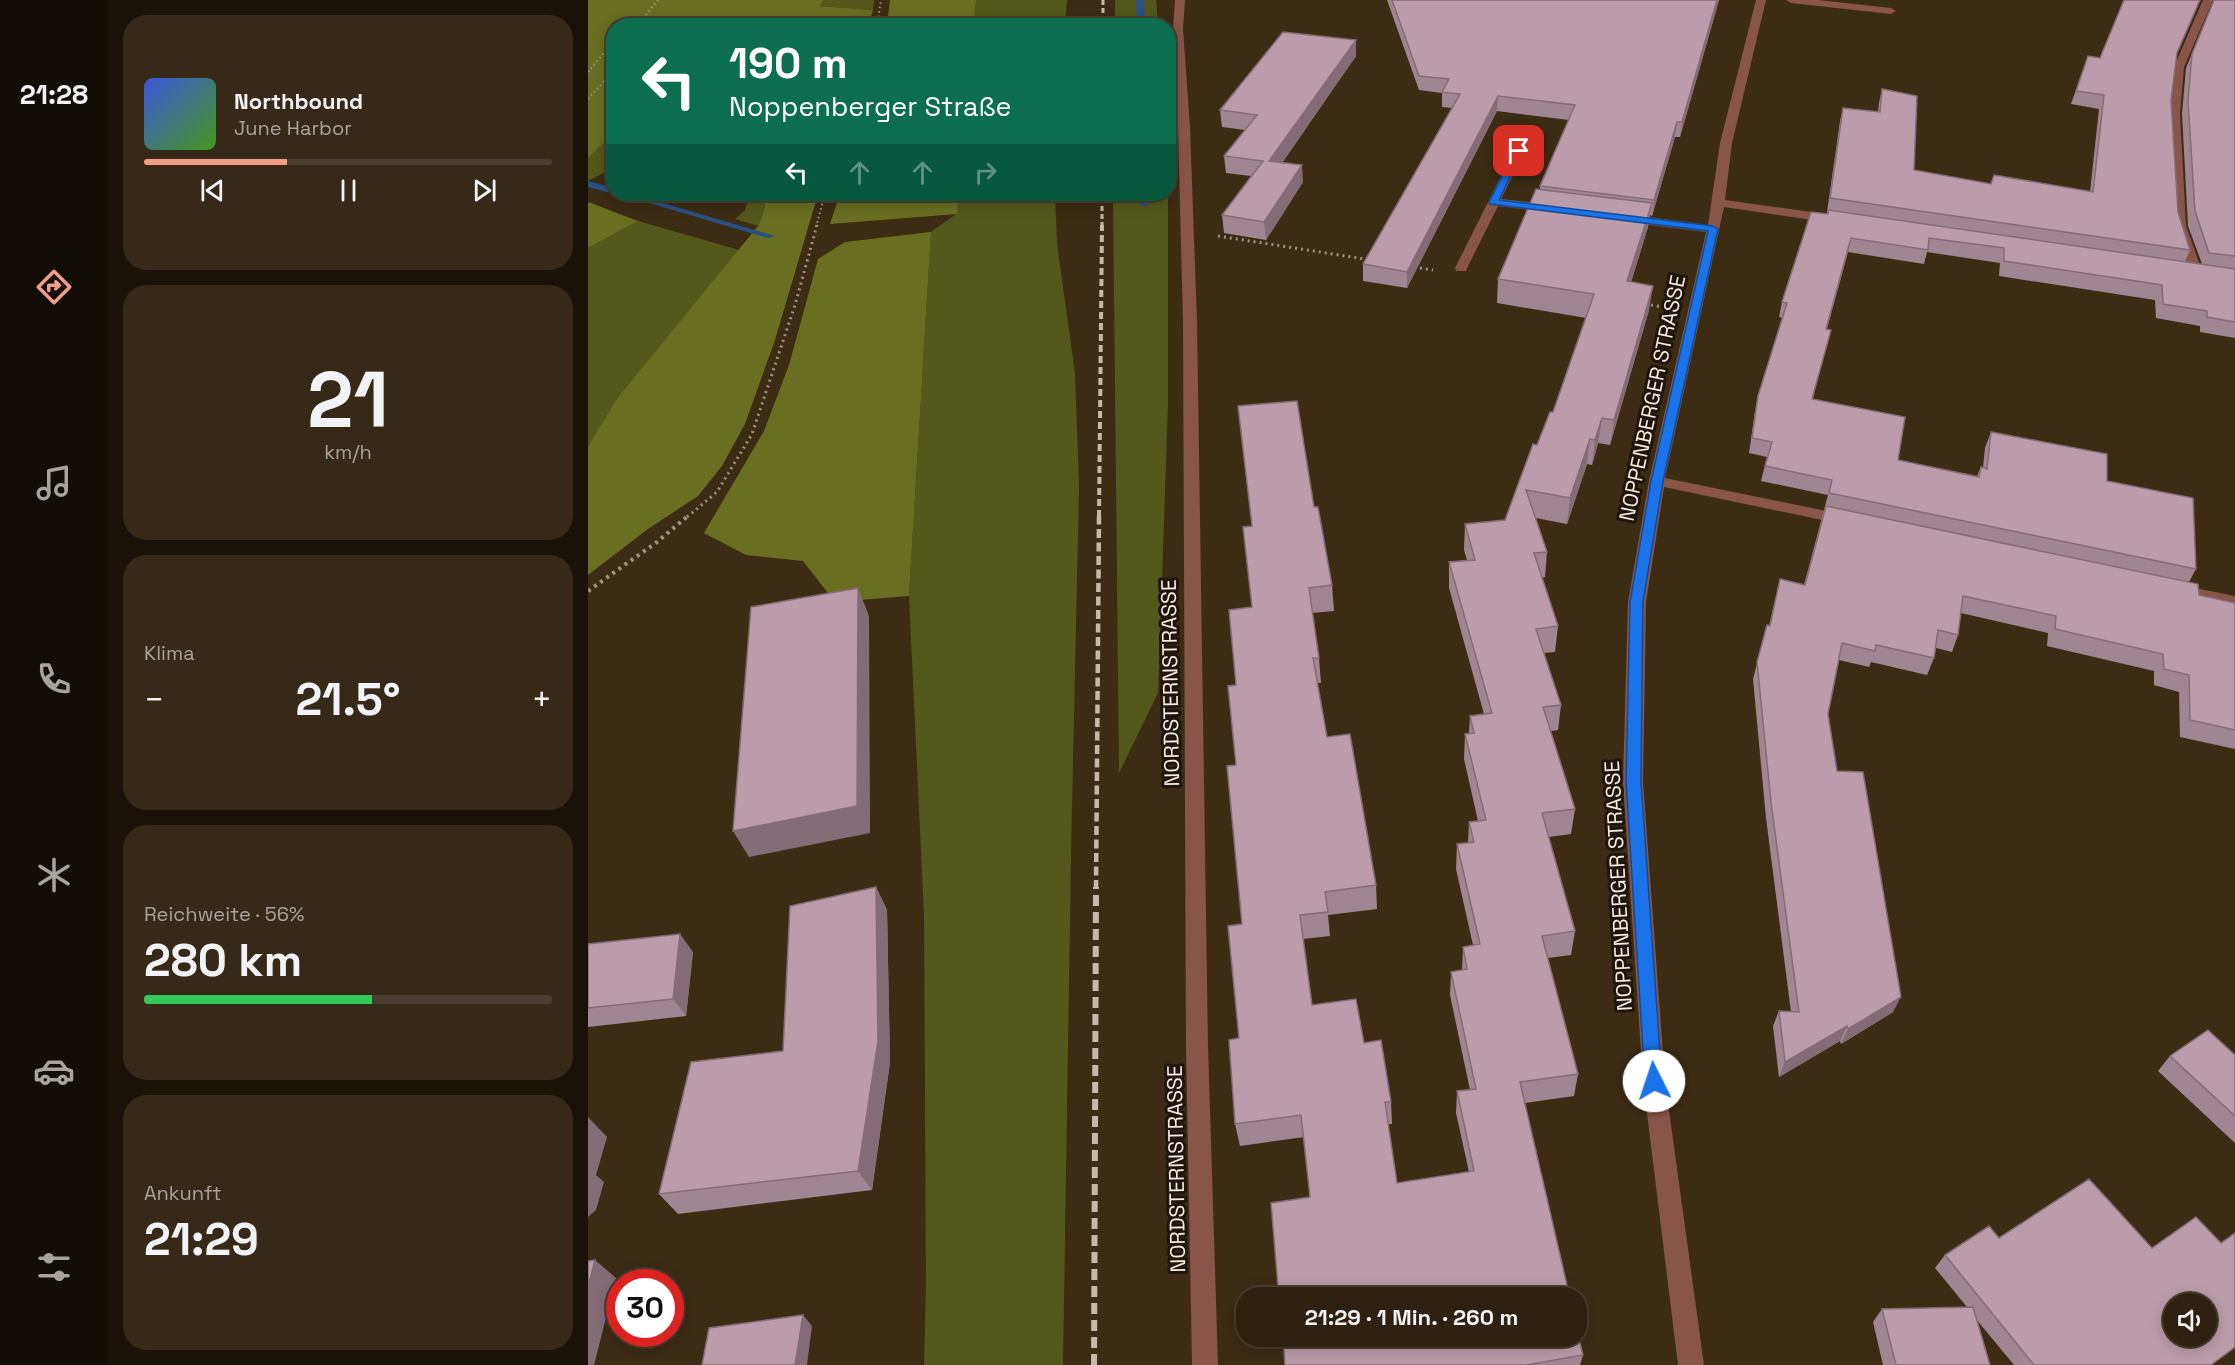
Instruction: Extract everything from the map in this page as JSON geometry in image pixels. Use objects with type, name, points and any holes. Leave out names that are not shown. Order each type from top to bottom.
[{"type":"street","name":"NORDSTERNSTRASSE","points":[[1180,0],[1178,29],[1190,311],[1197,1046],[1205,1365]]},
{"type":"street","name":"NOPPENBERGER STRASSE","points":[[1691,1365],[1654,1081],[1633,782],[1637,602],[1657,481],[1719,203],[1726,143],[1761,0]]},
{"type":"street","points":[[1791,0],[1891,11]]},
{"type":"street","points":[[2195,271],[2180,226],[2174,114],[2179,67],[2208,0]]},
{"type":"street","points":[[1461,268],[1528,134]]},
{"type":"street","points":[[1493,202],[1563,210]]},
{"type":"street","points":[[1719,203],[1848,221]]},
{"type":"street","points":[[1609,216],[1713,229]]},
{"type":"street","points":[[1657,481],[1865,524]]},
{"type":"street","points":[[2154,585],[2235,602]]},
{"type":"path","points":[[644,18],[658,0]]},
{"type":"path","points":[[878,18],[881,0]]},
{"type":"path","points":[[588,72],[606,51]]},
{"type":"path","points":[[588,99],[606,79]]},
{"type":"path","points":[[588,591],[657,542],[717,492],[752,434],[795,305],[823,201]]},
{"type":"green space","points":[[588,0],[824,0],[820,6],[873,10],[871,18],[606,18],[606,141],[588,158]]},
{"type":"green space","points":[[824,0],[874,0],[873,10],[820,6]]},
{"type":"green space","points":[[890,0],[976,0],[975,18],[888,18]]},
{"type":"green space","points":[[976,0],[1067,0],[1066,18],[975,18]]},
{"type":"green space","points":[[1115,0],[1156,0],[1157,18],[1115,18]]},
{"type":"green space","points":[[606,141],[606,172],[588,181],[588,158]]},
{"type":"green space","points":[[748,201],[766,201],[758,226],[735,219],[745,210]]},
{"type":"green space","points":[[766,201],[816,201],[775,340],[745,424],[722,466],[698,496],[648,529],[588,575],[588,446],[618,397],[758,226]]},
{"type":"green space","points":[[838,201],[958,201],[957,214],[830,224]]},
{"type":"green space","points":[[957,201],[1055,201],[1057,244],[1075,373],[1079,488],[1063,1365],[924,1365],[926,1286],[924,915],[909,596],[931,232],[956,214]]},
{"type":"green space","points":[[1113,201],[1168,201],[1168,404],[1158,693],[1119,773]]},
{"type":"green space","points":[[588,202],[638,221],[588,248]]},
{"type":"green space","points":[[638,221],[739,250],[618,397],[588,446],[588,248]]},
{"type":"green space","points":[[931,232],[909,596],[835,602],[803,561],[746,555],[704,533],[764,431],[789,365],[818,259],[845,242]]},
{"type":"building","points":[[1392,0],[1717,0],[1682,122],[1677,122],[1654,200],[1540,186],[1575,105],[1498,96],[1407,272],[1363,264],[1460,94],[1442,92],[1449,79],[1419,76]]},
{"type":"building","points":[[2124,0],[2200,0],[2177,53],[2171,100],[2178,212],[2190,250],[1830,198],[1843,108],[1880,112],[1882,89],[1917,96],[1914,170],[1991,184],[1994,175],[2093,192],[2104,95],[2076,91],[2088,56],[2100,58]]},
{"type":"building","points":[[2214,0],[2235,0],[2235,256],[2209,253],[2195,211],[2188,101],[2192,54]]},
{"type":"building","points":[[1283,32],[1356,40],[1269,161],[1302,165],[1264,222],[1222,215],[1263,161],[1224,156],[1257,115],[1220,110]]},
{"type":"building","points":[[1536,189],[1652,203],[1627,281],[1653,286],[1614,420],[1602,418],[1595,440],[1590,439],[1570,498],[1526,490],[1547,552],[1534,553],[1558,626],[1536,629],[1561,705],[1543,707],[1575,809],[1542,813],[1575,931],[1542,936],[1578,1074],[1520,1082],[1567,1287],[1278,1287],[1271,1203],[1310,1197],[1301,1115],[1235,1124],[1229,1040],[1239,1038],[1228,926],[1242,924],[1227,766],[1236,765],[1228,686],[1236,685],[1229,610],[1252,607],[1243,527],[1252,526],[1238,406],[1297,401],[1314,507],[1318,507],[1332,585],[1309,588],[1319,658],[1313,658],[1327,737],[1350,734],[1376,885],[1325,892],[1328,912],[1300,915],[1312,1005],[1356,999],[1364,1043],[1381,1040],[1391,1102],[1385,1102],[1397,1183],[1474,1171],[1457,1091],[1476,1089],[1451,972],[1467,969],[1463,947],[1480,944],[1457,844],[1474,842],[1469,822],[1486,820],[1465,734],[1474,733],[1470,716],[1492,713],[1449,562],[1475,560],[1465,524],[1505,520],[1533,444],[1537,445],[1550,412],[1553,412],[1594,294],[1498,279]]},
{"type":"building","points":[[1828,210],[2235,269],[2235,322],[2207,317],[2207,311],[2163,304],[2162,285],[2004,261],[2004,248],[1929,238],[1928,250],[1851,238],[1826,329],[1831,330],[1812,399],[1905,417],[1898,460],[1979,477],[1981,467],[1987,469],[1991,432],[2107,454],[2107,481],[2193,498],[2196,569],[1829,493],[1832,480],[1765,466],[1772,442],[1752,438],[1758,396],[1787,303],[1782,302],[1811,212],[1828,214]]},
{"type":"building","points":[[1826,506],[2198,584],[2199,595],[2235,603],[2235,730],[2190,720],[2189,675],[2164,669],[2163,654],[2055,629],[2056,616],[1963,596],[1958,635],[1938,630],[1934,658],[1876,645],[1875,651],[1842,643],[1828,714],[1837,771],[1863,772],[1901,997],[1848,1029],[1847,1026],[1785,1062],[1779,1011],[1799,1012],[1771,802],[1757,662],[1767,625],[1770,626],[1780,579],[1805,585]]},
{"type":"building","points":[[858,588],[857,806],[733,831],[751,607]]},
{"type":"building","points":[[876,887],[878,1041],[858,1171],[659,1194],[691,1062],[783,1051],[790,906]]},
{"type":"building","points":[[680,934],[673,999],[588,1008],[588,944]]},
{"type":"building","points":[[2208,1030],[2235,1055],[2235,1116],[2170,1056]]},
{"type":"building","points":[[2089,1179],[2152,1248],[2196,1217],[2221,1243],[2235,1233],[2235,1347],[2211,1365],[2034,1365],[1945,1255],[1989,1226],[1999,1238]]},
{"type":"building","points":[[595,1260],[588,1287],[588,1261]]},
{"type":"building","points":[[1973,1307],[1990,1365],[1896,1365],[1882,1309]]},
{"type":"building","points":[[803,1315],[795,1365],[702,1365],[709,1328]]},
{"type":"building","points":[[1284,1347],[1581,1347],[1583,1355],[1526,1365],[1285,1365]]},
{"type":"waterway","points":[[1140,0],[1141,18]]},
{"type":"waterway","points":[[588,184],[606,189]]},
{"type":"waterway","points":[[648,201],[770,236]]},
{"type":"waterway","points":[[1145,201],[1145,205]]},
{"type":"railway","points":[[1103,0],[1103,18]]},
{"type":"railway","points":[[1102,201],[1102,225]]},
{"type":"railway","points":[[1099,517],[1102,225]]},
{"type":"railway","points":[[1096,889],[1099,515]]},
{"type":"railway","points":[[1094,1365],[1096,887]]},
{"type":"route","points":[[1519,151],[1493,202],[1713,229],[1657,481],[1637,602],[1633,782],[1654,1081]]}]
